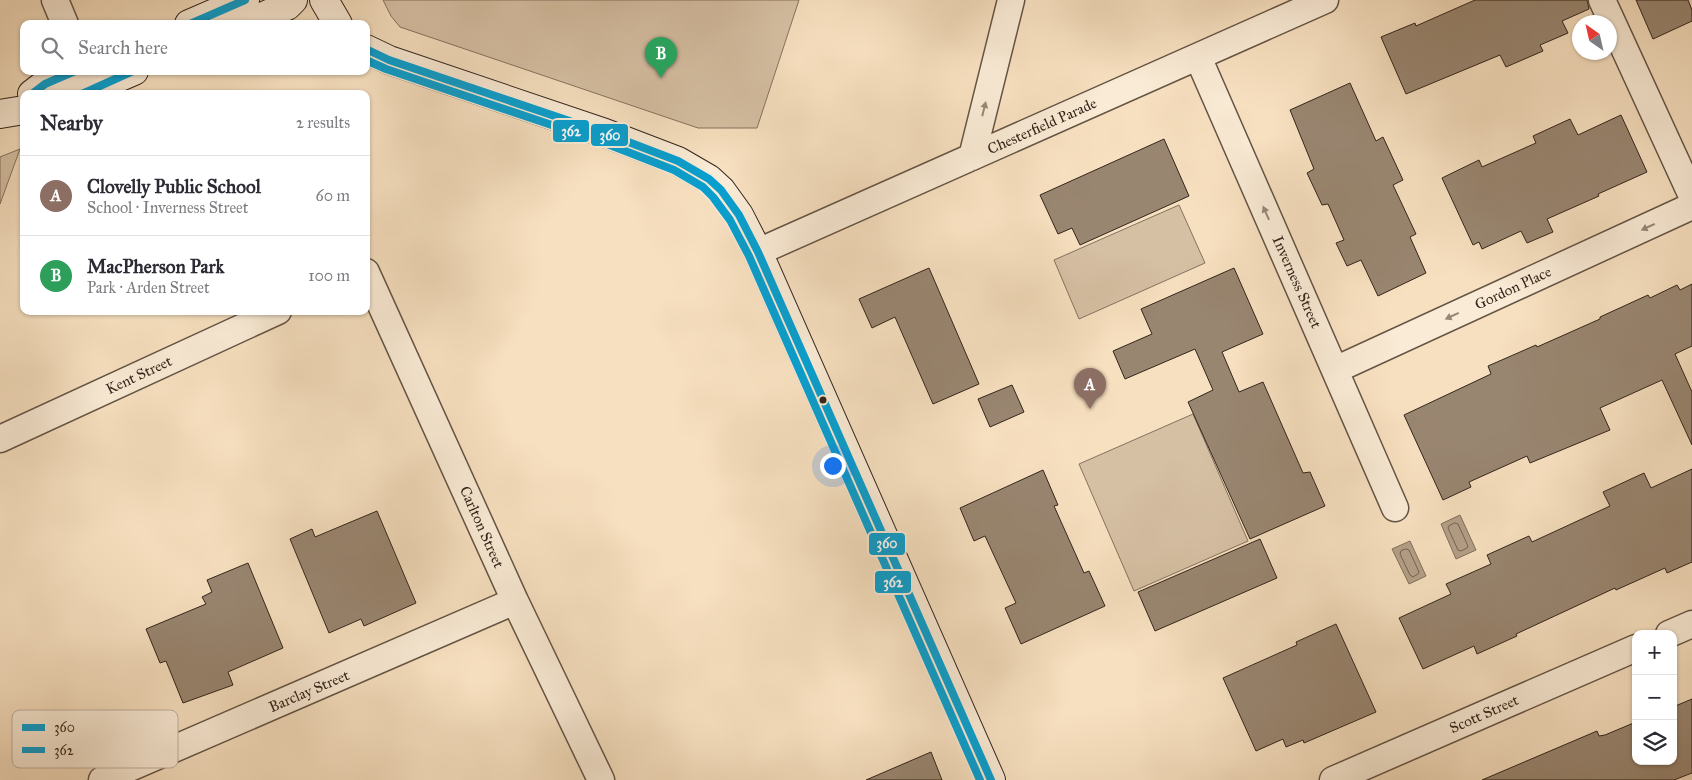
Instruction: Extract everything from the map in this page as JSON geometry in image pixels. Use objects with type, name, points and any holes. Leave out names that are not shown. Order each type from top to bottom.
[{"type":"main road","points":[[198,20],[245,0]]},
{"type":"main road","points":[[254,20],[287,6],[293,0]]},
{"type":"main road","points":[[324,0],[336,20]]},
{"type":"main road","points":[[370,51],[389,60],[678,161],[709,179],[721,190],[739,215],[758,252],[991,780]]},
{"type":"main road","points":[[37,90],[44,84],[66,75]]},
{"type":"main road","points":[[90,90],[125,75]]},
{"type":"street","points":[[55,0],[63,20]]},
{"type":"street","points":[[972,157],[1011,0]]},
{"type":"street","name":"Chesterfield Parade","points":[[758,252],[1325,0]]},
{"type":"street","points":[[1602,0],[1692,196]]},
{"type":"street","name":"Inverness Street","points":[[1198,57],[1395,508]]},
{"type":"street","name":"Gordon Place","points":[[1335,370],[1692,206]]},
{"type":"street","name":"Carlton Street","points":[[370,281],[516,601],[601,780]]},
{"type":"street","name":"Kent Street","points":[[0,439],[269,315]]},
{"type":"street","name":"Barclay Street","points":[[178,747],[516,601]]},
{"type":"street","points":[[1677,631],[1692,624]]},
{"type":"street","name":"Scott Street","points":[[1333,780],[1632,650]]},
{"type":"street","name":"Barclay Street","points":[[102,780],[130,768]]},
{"type":"shaded area","points":[[383,0],[799,0],[757,128],[698,128],[400,27],[391,16]]},
{"type":"shaded area","points":[[20,149],[0,204],[0,157]]},
{"type":"shaded area","points":[[1179,205],[1205,263],[1079,319],[1054,260]]},
{"type":"shaded area","points":[[1193,414],[1248,541],[1134,591],[1079,464]]},
{"type":"water","points":[[1460,515],[1476,550],[1456,559],[1441,524]]},
{"type":"water","points":[[1410,541],[1426,576],[1409,584],[1392,549]]},
{"type":"building","points":[[1475,0],[1587,0],[1589,9],[1562,21],[1568,33],[1540,45],[1543,51],[1506,67],[1500,55],[1406,94],[1381,37],[1415,23],[1416,26]]},
{"type":"building","points":[[1636,0],[1688,0],[1692,10],[1692,21],[1653,39]]},
{"type":"building","points":[[1350,83],[1376,141],[1383,137],[1403,180],[1393,185],[1416,234],[1410,237],[1426,273],[1378,296],[1361,260],[1347,266],[1336,243],[1344,240],[1328,204],[1322,205],[1307,173],[1314,169],[1290,110]]},
{"type":"building","points":[[1621,115],[1647,172],[1547,219],[1553,232],[1527,243],[1521,231],[1482,249],[1479,242],[1473,245],[1442,178],[1479,160],[1482,167],[1536,143],[1533,136],[1570,119],[1578,135]]},
{"type":"building","points":[[1164,139],[1189,196],[1080,245],[1072,228],[1058,234],[1040,195]]},
{"type":"building","points":[[929,268],[979,384],[933,404],[895,317],[872,328],[859,299]]},
{"type":"building","points":[[1234,268],[1263,334],[1222,352],[1239,392],[1263,382],[1303,473],[1310,472],[1325,506],[1250,539],[1188,402],[1213,390],[1195,349],[1125,379],[1113,351],[1152,334],[1141,309]]},
{"type":"building","points":[[1692,284],[1692,346],[1675,354],[1692,392],[1692,445],[1662,380],[1600,408],[1610,430],[1530,463],[1527,456],[1469,482],[1471,487],[1443,500],[1404,415],[1491,374],[1488,366],[1536,345],[1537,347],[1648,295],[1650,298],[1677,285],[1680,290]]},
{"type":"building","points":[[1012,385],[1024,412],[990,427],[978,399]]},
{"type":"building","points":[[1692,469],[1692,562],[1667,573],[1665,568],[1616,590],[1615,588],[1477,654],[1474,646],[1423,669],[1399,618],[1451,594],[1446,584],[1491,564],[1487,555],[1529,536],[1532,542],[1610,506],[1603,492],[1644,473],[1651,488]]},
{"type":"building","points":[[1043,470],[1058,505],[1054,506],[1084,573],[1089,571],[1105,606],[1021,644],[1005,608],[1016,603],[985,536],[974,541],[960,508]]},
{"type":"building","points":[[377,511],[416,603],[364,626],[361,619],[329,633],[290,539],[312,529],[315,537]]},
{"type":"building","points":[[1260,539],[1277,578],[1155,631],[1138,592]]},
{"type":"building","points":[[248,563],[283,648],[228,672],[233,685],[183,703],[166,661],[160,663],[146,629],[206,604],[202,597],[212,592],[207,580]]},
{"type":"building","points":[[1336,624],[1376,712],[1304,743],[1303,740],[1286,747],[1283,739],[1256,751],[1223,678],[1297,645],[1296,642]]},
{"type":"building","points":[[1692,699],[1692,773],[1674,780],[1482,780],[1597,731],[1599,736],[1605,735],[1632,724],[1632,765],[1677,765],[1677,705]]},
{"type":"building","points":[[931,752],[942,780],[866,780]]},
{"type":"transit line","name":"360","points":[[199,20],[245,0]]},
{"type":"transit line","name":"360","points":[[370,51],[389,60],[605,133],[678,161],[709,179],[721,190],[739,215],[758,252],[991,780]]},
{"type":"transit line","name":"362","points":[[370,62],[386,69],[602,142],[674,170],[703,187],[713,197],[730,220],[749,256],[980,780]]},
{"type":"transit line","name":"360","points":[[37,90],[45,84],[66,75]]},
{"type":"transit line","name":"360","points":[[91,90],[124,75]]},
{"type":"place","name":"MacPherson Park","points":[[661,78]]},
{"type":"place","name":"Clovelly Public School","points":[[1090,409]]}]
